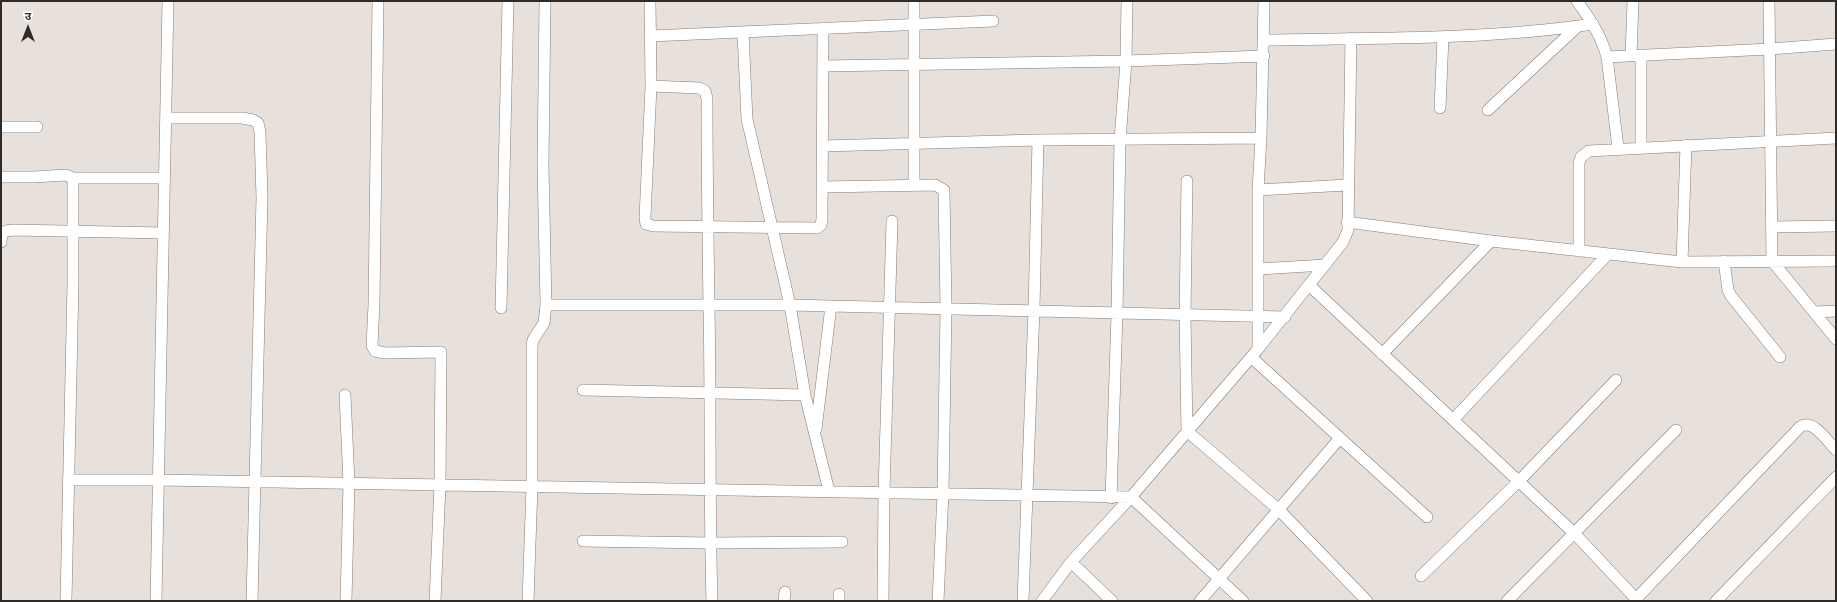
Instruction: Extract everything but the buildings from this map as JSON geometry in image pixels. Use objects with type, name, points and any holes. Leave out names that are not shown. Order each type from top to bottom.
[{"type":"street","points":[[156,601],[168,1]]},
{"type":"street","points":[[378,1],[374,304],[372,346],[376,351],[385,353],[441,352],[440,485],[435,601]]},
{"type":"street","points":[[501,308],[508,1]]},
{"type":"street","points":[[528,601],[532,486],[532,346],[533,340],[544,323],[546,305],[543,165],[545,1]]},
{"type":"street","points":[[650,1],[651,86],[645,218],[646,224],[653,226],[772,226],[817,228],[821,225],[824,66],[822,28]]},
{"type":"street","points":[[914,1],[914,186]]},
{"type":"street","points":[[1111,498],[1117,312],[1120,140],[1126,61],[1127,1]]},
{"type":"street","points":[[1255,353],[1259,317],[1258,190],[1264,56],[1264,1]]},
{"type":"street","points":[[1577,1],[1593,24],[1604,45],[1607,57],[1618,148]]},
{"type":"street","points":[[1633,1],[1641,147]]},
{"type":"street","points":[[1769,1],[1772,261],[1836,339]]},
{"type":"street","points":[[650,36],[993,21]]},
{"type":"street","points":[[1264,40],[1443,37],[1593,24]]},
{"type":"street","points":[[1488,110],[1578,26]]},
{"type":"street","points":[[743,33],[747,119],[790,305],[805,394],[829,491]]},
{"type":"street","points":[[1440,108],[1443,37]]},
{"type":"street","points":[[1042,601],[1071,562],[1131,497],[1186,430],[1255,353],[1310,286],[1343,242],[1348,230],[1347,186],[1351,38]]},
{"type":"street","points":[[1607,57],[1770,49],[1836,44]]},
{"type":"street","points":[[824,66],[1126,61],[1264,56]]},
{"type":"street","points":[[651,86],[693,87],[705,91],[707,98],[707,226],[710,393],[709,488],[712,601]]},
{"type":"street","points":[[166,118],[242,118],[253,120],[258,123],[262,198],[252,601]]},
{"type":"street","points":[[1,126],[37,127]]},
{"type":"street","points":[[823,146],[1038,140],[1261,138]]},
{"type":"street","points":[[1579,251],[1579,163],[1581,157],[1588,151],[1618,148],[1836,138]]},
{"type":"street","points":[[1023,601],[1034,309],[1038,140]]},
{"type":"street","points":[[1682,262],[1686,145]]},
{"type":"street","points":[[1,177],[66,175],[73,178],[165,178]]},
{"type":"street","points":[[66,601],[73,178]]},
{"type":"street","points":[[1186,181],[1186,430],[1279,510],[1363,600]]},
{"type":"street","points":[[822,187],[935,185],[944,190],[946,308],[943,493],[938,601]]},
{"type":"street","points":[[1258,190],[1347,186]]},
{"type":"street","points":[[883,601],[884,492],[892,222]]},
{"type":"street","points":[[1347,222],[1492,241],[1682,262],[1836,261]]},
{"type":"street","points":[[1771,227],[1836,226]]},
{"type":"street","points":[[1,242],[2,234],[6,231],[13,230],[163,233]]},
{"type":"street","points":[[1382,354],[1492,241]]},
{"type":"street","points":[[1453,420],[1608,254]]},
{"type":"street","points":[[1724,261],[1728,290],[1731,296],[1780,357]]},
{"type":"street","points":[[1259,269],[1325,265]]},
{"type":"street","points":[[1310,286],[1574,533],[1637,600],[1800,427],[1804,424],[1812,426],[1836,450]]},
{"type":"street","points":[[546,305],[790,305],[1034,309],[1285,317]]},
{"type":"street","points":[[816,434],[831,306]]},
{"type":"street","points":[[1815,312],[1836,311]]},
{"type":"street","points":[[1255,353],[1340,438],[1427,517]]},
{"type":"street","points":[[1421,576],[1519,482],[1616,380]]},
{"type":"street","points":[[583,390],[805,394]]},
{"type":"street","points":[[345,395],[349,483],[346,601]]},
{"type":"street","points":[[1507,601],[1676,430]]},
{"type":"street","points":[[1200,601],[1340,438]]},
{"type":"street","points":[[1716,601],[1836,477]]},
{"type":"street","points":[[68,480],[255,481],[709,488],[1111,498],[1131,497],[1243,601]]},
{"type":"street","points":[[583,541],[710,543],[842,542]]},
{"type":"street","points":[[1071,562],[1112,601]]}]
